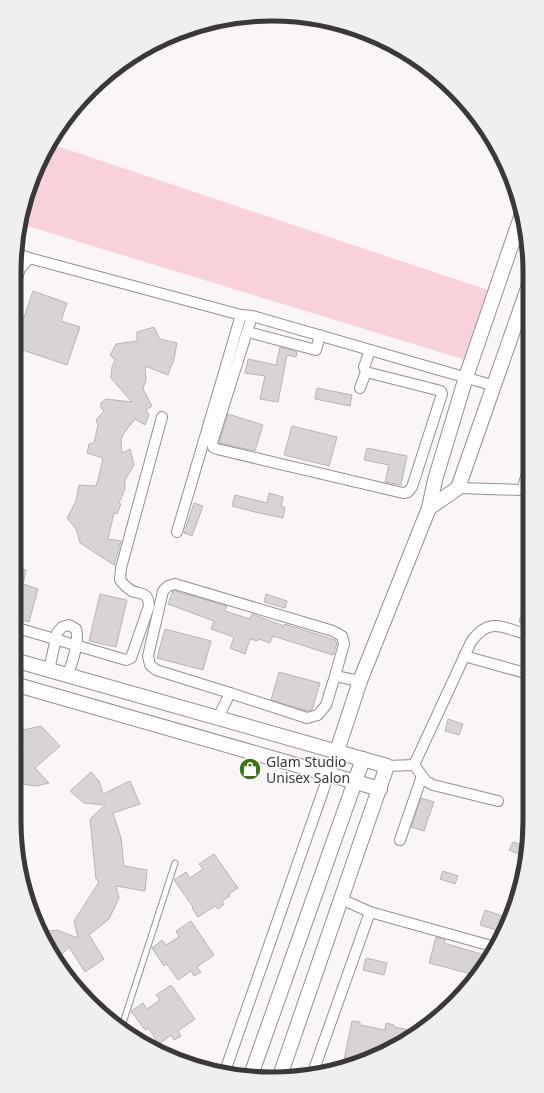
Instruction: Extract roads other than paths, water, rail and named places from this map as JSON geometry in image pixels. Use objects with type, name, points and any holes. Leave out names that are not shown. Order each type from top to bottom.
[{"type":"street","points":[[226,1068],[360,681],[429,508],[435,480],[466,378],[518,225]]},
{"type":"street","points":[[22,256],[241,316],[252,316],[495,386]]},
{"type":"street","points":[[21,267],[29,258]]},
{"type":"street","points":[[429,508],[458,488],[523,303]]},
{"type":"street","points":[[177,532],[241,316]]},
{"type":"street","points":[[252,316],[212,443],[213,447],[217,449],[403,493],[408,492],[412,487],[442,394],[441,391],[366,372]]},
{"type":"street","points":[[248,332],[316,350],[320,336]]},
{"type":"street","points":[[360,388],[366,372],[364,367],[370,350]]},
{"type":"street","points":[[21,629],[126,660],[131,658],[149,606],[148,599],[143,593],[133,591],[125,586],[120,580],[121,568],[162,417]]},
{"type":"street","points":[[435,480],[458,488],[523,491]]},
{"type":"street","points":[[175,584],[333,631],[342,636],[344,644],[334,676],[326,705],[318,715],[307,718],[156,670],[150,665],[148,656],[164,591],[168,586],[175,584]]},
{"type":"street","points":[[49,670],[57,633],[62,627],[69,625],[76,629],[78,636],[68,675]]},
{"type":"street","points":[[414,765],[464,656],[476,635],[481,629],[494,625],[523,633]]},
{"type":"street","points":[[464,656],[523,672]]},
{"type":"street","points":[[21,662],[387,766],[414,765]]},
{"type":"street","points":[[334,676],[360,681]]},
{"type":"street","points":[[21,686],[380,789]]},
{"type":"street","points":[[218,718],[230,693]]},
{"type":"street","points":[[252,1071],[363,759]]},
{"type":"street","points":[[414,765],[426,781],[433,785],[498,801]]},
{"type":"street","points":[[282,1071],[387,766]]},
{"type":"street","points":[[400,840],[422,776]]},
{"type":"street","points":[[341,899],[370,912],[489,945]]},
{"type":"street","points":[[314,1068],[370,912]]},
{"type":"lane","points":[[123,1023],[175,863]]},
{"type":"place","name":"Glam Studio Unisex Salon","points":[[250,769]]}]
